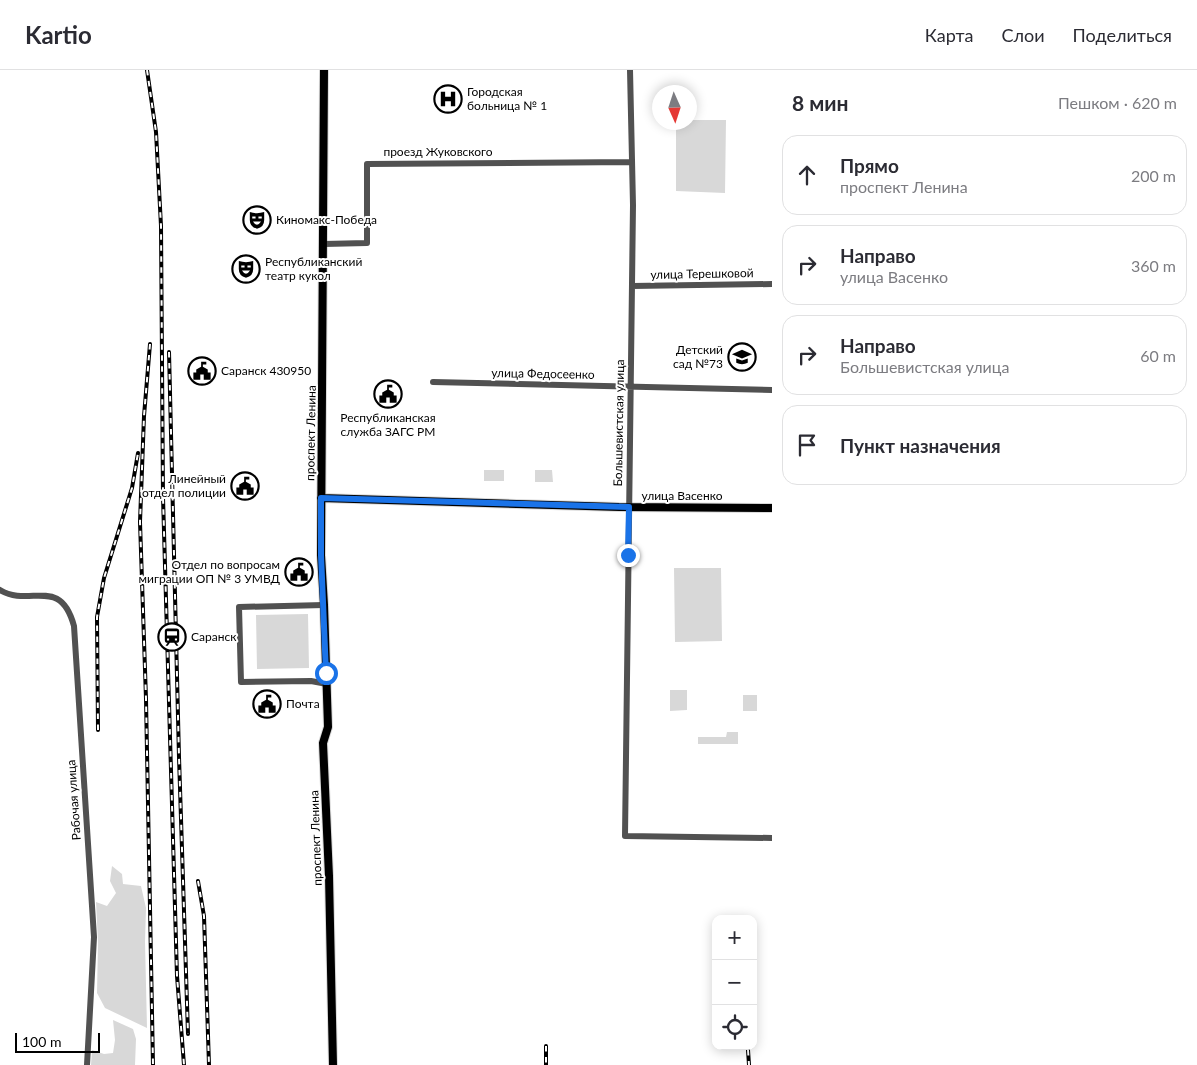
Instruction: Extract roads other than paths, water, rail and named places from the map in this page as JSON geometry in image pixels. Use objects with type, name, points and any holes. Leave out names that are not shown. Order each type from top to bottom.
[{"type":"main road","name":"проспект Ленина","points":[[324,70],[321,555],[328,726],[323,743],[329,876],[332,1065]]},
{"type":"main road","name":"улица Васенко","points":[[321,498],[629,507],[772,508]]},
{"type":"street","name":"Большевистская улица","points":[[630,70],[632,286],[625,836],[772,838]]},
{"type":"street","name":"проезд Жуковского","points":[[324,244],[368,243],[367,164],[632,162]]},
{"type":"street","name":"улица Терешковой","points":[[632,286],[772,284]]},
{"type":"street","name":"улица Федосеенко","points":[[433,382],[772,390]]},
{"type":"street","name":"Рабочая улица","points":[[0,590],[14,595],[44,595],[57,598],[67,607],[74,626],[94,937],[87,1065]]},
{"type":"street","points":[[324,605],[239,608],[241,682],[311,681],[327,684]]},
{"type":"railway","points":[[147,70],[156,132],[161,226],[163,497],[177,976],[184,1065]]},
{"type":"railway","points":[[150,344],[144,416],[140,522],[146,699],[153,1065]]},
{"type":"railway","points":[[169,352],[188,1034]]},
{"type":"railway","points":[[98,730],[97,617],[104,578],[132,488],[138,453]]},
{"type":"railway","points":[[198,881],[204,916],[209,1065]]},
{"type":"railway","points":[[546,1046],[546,1065]]},
{"type":"railway","points":[[748,1050],[749,1065]]},
{"type":"place","name":"Городская больница № 1","points":[[448,99]]},
{"type":"place","name":"Киномакс-Победа","points":[[257,220]]},
{"type":"place","name":"Республиканский театр кукол","points":[[246,269]]},
{"type":"place","name":"Детский сад №73","points":[[742,357]]},
{"type":"place","name":"Саранск 430950","points":[[202,371]]},
{"type":"place","name":"Республиканская служба ЗАГС РМ","points":[[388,394]]},
{"type":"place","name":"Линейный отдел полиции","points":[[245,486]]},
{"type":"place","name":"Отдел по вопросам миграции ОП № 3 УМВД","points":[[299,572]]},
{"type":"place","name":"Саранск","points":[[172,637]]},
{"type":"place","name":"Почта","points":[[267,704]]}]
